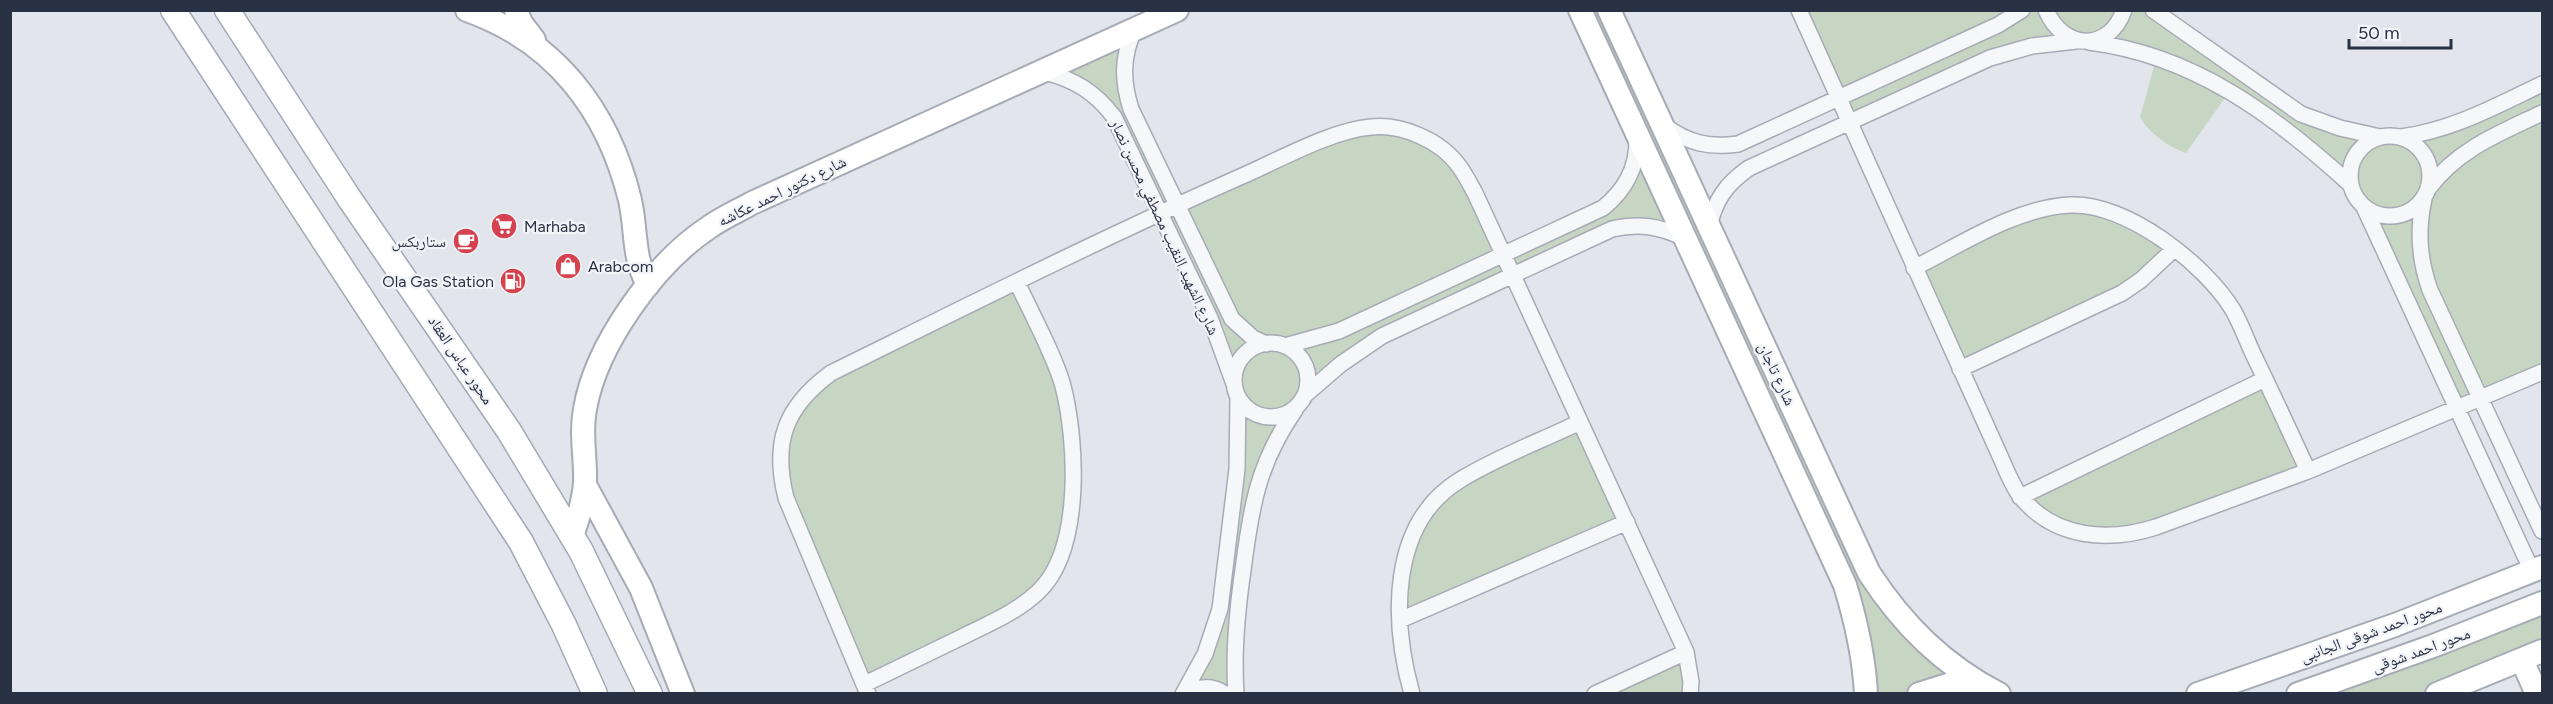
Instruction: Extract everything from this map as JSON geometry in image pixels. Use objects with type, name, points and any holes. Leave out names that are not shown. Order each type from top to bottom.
[{"type":"main road","points":[[173,10],[521,542],[564,625],[595,693]]},
{"type":"main road","name":"محور عباس العقاد","points":[[227,10],[349,198],[509,431],[572,536],[650,693]]},
{"type":"street","points":[[467,10],[501,24],[537,46]]},
{"type":"street","points":[[516,10],[521,23],[537,46],[570,78],[587,100],[614,150],[631,204],[637,260],[648,285]]},
{"type":"street","name":"شارع دكتور احمد عكاشه","points":[[572,536],[585,486],[583,424],[589,392],[614,337],[648,285],[672,258],[708,228],[752,203],[1177,10]]},
{"type":"street","points":[[1566,10],[1583,19]]},
{"type":"street","points":[[1799,10],[1914,268],[2020,496],[2038,513],[2060,526],[2083,534],[2108,537],[2133,535],[2308,471],[2542,372]]},
{"type":"street","points":[[1661,124],[1678,136],[1697,144],[1718,147],[1738,144],[1998,25],[2022,10]]},
{"type":"street","points":[[2046,10],[2051,23],[2062,35],[2152,54],[2211,80],[2311,150],[2351,185],[2364,207],[2537,569]]},
{"type":"street","points":[[1709,227],[1713,209],[1722,193],[1734,179],[1749,168],[2011,51],[2104,37],[2117,27],[2124,10]]},
{"type":"street","points":[[2153,10],[2301,114],[2340,128],[2380,137],[2401,137],[2443,129],[2542,84]]},
{"type":"street","name":"شارع تاجان","points":[[1611,13],[1869,573],[1890,605],[1916,635],[1938,654],[1978,682],[1999,693]]},
{"type":"street","name":"شارع تاجان","points":[[1583,19],[1845,585],[1857,623],[1864,661],[1866,693]]},
{"type":"street","name":"شارع الشهيد النقيب مصطفي محسن نصار","points":[[1134,30],[1124,61],[1126,93],[1232,319],[1253,338],[1266,344]]},
{"type":"street","points":[[1604,64],[1628,52]]},
{"type":"street","name":"شارع الشهيد النقيب مصطفي محسن نصار","points":[[1044,72],[1076,82],[1103,103],[1114,117],[1210,318],[1236,390]]},
{"type":"street","points":[[2364,207],[2376,214],[2396,216],[2415,208],[2440,174],[2472,146],[2542,112]]},
{"type":"street","points":[[1017,282],[1062,384],[1069,418],[1072,486],[1070,513],[1057,566],[1040,590],[1016,610],[867,689],[786,498],[780,475],[780,450],[785,427],[796,405],[813,386],[831,373],[1017,282],[1177,205],[1340,134],[1372,126],[1404,129],[1434,143],[1459,165],[1503,254],[1686,652],[1691,682],[1690,693]]},
{"type":"street","points":[[1184,693],[1205,654],[1220,609],[1237,469],[1236,390],[1238,365],[1242,357],[1249,351],[1266,344],[1285,346],[1339,331],[1603,208],[1616,197],[1634,168],[1636,134]]},
{"type":"street","points":[[2351,185],[2353,160],[2368,142],[2380,137]]},
{"type":"street","points":[[2401,137],[2413,143],[2426,159],[2430,178],[2419,235],[2423,272],[2542,531]]},
{"type":"street","points":[[1914,268],[2022,215],[2071,205],[2097,207],[2121,215],[2148,231],[2173,250],[2201,274],[2232,310],[2308,471]]},
{"type":"street","points":[[1236,693],[1237,613],[1252,499],[1270,452],[1305,395],[1334,369],[1382,336],[1612,230],[1627,226],[1657,227],[1684,238]]},
{"type":"street","points":[[1960,369],[2122,293],[2149,273],[2173,250]]},
{"type":"street","points":[[1285,346],[1303,361],[1307,372],[1305,395]]},
{"type":"street","points":[[2020,496],[2265,379]]},
{"type":"street","points":[[1236,390],[1253,413],[1264,417],[1285,415],[1295,410]]},
{"type":"street","points":[[1412,693],[1405,670],[1400,620],[1400,584],[1415,529],[1434,502],[1459,481],[1580,422]]},
{"type":"street","points":[[585,486],[641,588],[683,693]]},
{"type":"street","points":[[1400,620],[1626,522]]},
{"type":"street","points":[[1827,547],[1851,536]]},
{"type":"street","name":"محور احمد شوقى الجانبى","points":[[2198,693],[2395,625],[2537,569]]},
{"type":"street","name":"محور احمد شوقى","points":[[2298,693],[2433,646],[2542,603]]},
{"type":"street","points":[[2437,693],[2542,651]]},
{"type":"street","points":[[1595,693],[1686,652]]},
{"type":"street","points":[[2522,660],[2537,693]]},
{"type":"street","points":[[1919,693],[1951,684],[1978,682]]},
{"type":"street","points":[[1184,693],[1206,687],[1225,693]]},
{"type":"green space","points":[[1566,11],[1612,11],[1890,605],[1999,693],[1866,693],[1857,623],[1684,238],[1627,226],[1382,336],[1305,395],[1295,410],[1252,499],[1236,693],[1183,693],[1214,632],[1238,397],[1114,117],[1060,76],[1134,30],[1124,77],[1177,205],[1340,134],[1404,130],[1459,165],[1503,254],[1603,208],[1637,151],[1587,28]]},
{"type":"green space","points":[[1799,11],[2153,11],[2301,114],[2380,137],[2401,137],[2542,84],[2542,372],[2458,406],[2364,207],[2351,185],[2229,92],[2186,153],[2166,143],[2148,129],[2140,117],[2157,56],[2131,49],[2032,46],[1849,123]]},
{"type":"green space","points":[[2097,207],[2173,250],[2141,280],[1960,369],[1914,268],[2022,215]]},
{"type":"green space","points":[[1017,282],[1062,384],[1070,513],[1040,590],[865,684],[795,519],[780,450],[813,386]]},
{"type":"green space","points":[[2265,379],[2308,471],[2156,527],[2083,534],[2020,497]]},
{"type":"green space","points":[[1580,422],[1627,522],[1400,620],[1400,584],[1434,502]]},
{"type":"green space","points":[[2542,603],[2542,651],[2437,694],[2298,694]]},
{"type":"green space","points":[[1686,652],[1690,693],[1595,694]]},
{"type":"place","name":"Marhaba","points":[[504,226]]},
{"type":"place","name":"ستاربكس","points":[[466,241]]},
{"type":"place","name":"Arabcom","points":[[568,266]]},
{"type":"place","name":"Ola Gas Station","points":[[513,281]]}]
